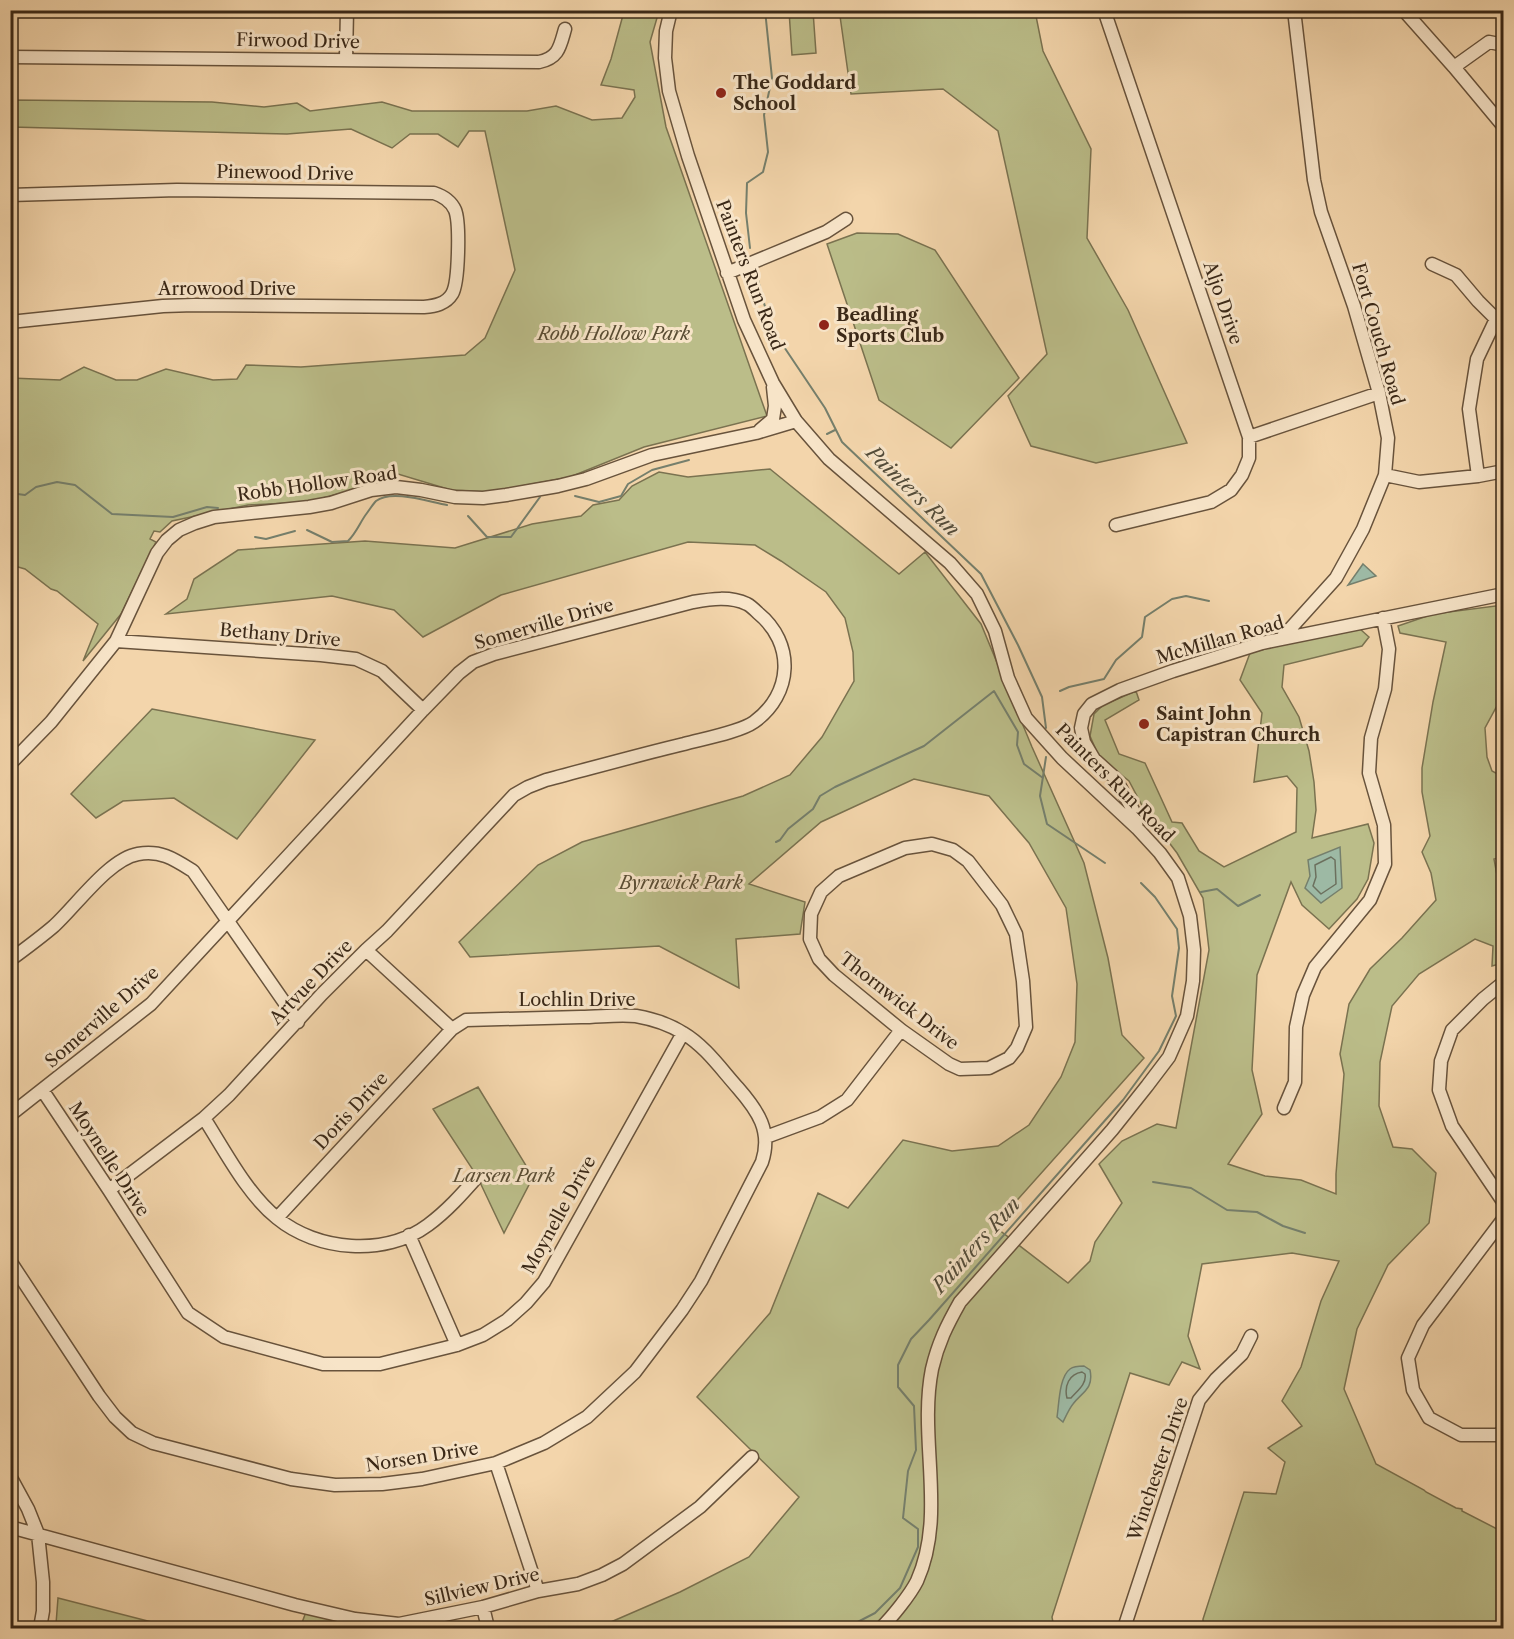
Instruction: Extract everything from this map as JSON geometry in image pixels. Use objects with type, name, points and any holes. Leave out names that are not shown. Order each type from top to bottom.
[{"type":"street","points":[[346,59],[347,10]]},
{"type":"street","name":"Painters Run Road","points":[[671,10],[666,31],[665,58],[669,91],[727,273],[744,320],[773,383],[796,421],[829,459],[950,563],[977,594],[995,631],[1008,678],[1026,718],[1062,758],[1137,828],[1160,853],[1178,878],[1190,916],[1194,950],[1193,981],[1187,1017],[1168,1057],[1112,1130],[960,1302],[943,1332],[932,1370],[929,1412],[932,1506],[929,1545],[916,1583],[881,1629]]},
{"type":"street","name":"Aljo Drive","points":[[1104,10],[1249,437],[1249,458],[1242,475],[1231,490],[1211,502],[1116,525]]},
{"type":"street","name":"Fort Couch Road","points":[[1281,639],[1336,578],[1363,529],[1385,475],[1388,438],[1379,393],[1354,306],[1321,212],[1314,180],[1294,10]]},
{"type":"street","points":[[1406,10],[1503,127]]},
{"type":"street","name":"Firwood Drive","points":[[10,57],[539,62],[555,55],[565,29]]},
{"type":"street","points":[[1454,67],[1489,42],[1503,45]]},
{"type":"street","name":"Pinewood Drive","points":[[10,195],[177,190],[434,193],[449,202],[455,210],[457,221],[457,278],[452,295],[444,302]]},
{"type":"street","points":[[727,273],[826,232],[846,219]]},
{"type":"street","points":[[1432,264],[1456,275],[1478,301],[1500,315],[1477,359],[1469,409],[1478,477]]},
{"type":"street","name":"Arrowood Drive","points":[[10,322],[163,306],[424,307],[436,306],[444,302]]},
{"type":"street","points":[[756,433],[772,419],[775,405],[773,383]]},
{"type":"street","points":[[1249,437],[1379,393]]},
{"type":"street","name":"Robb Hollow Road","points":[[10,764],[51,722],[116,641],[157,553],[179,530],[195,523],[214,517],[309,507],[371,490],[396,488],[483,498],[506,495],[586,479],[662,453],[756,433],[796,421]]},
{"type":"street","points":[[1385,475],[1419,482],[1478,477],[1503,471]]},
{"type":"street","name":"McMillan Road","points":[[1137,828],[1133,810],[1115,778],[1094,759],[1084,742],[1081,728],[1084,714],[1092,704],[1120,690],[1173,671],[1281,639],[1503,594]]},
{"type":"street","name":"Somerville Drive","points":[[10,1115],[151,1004],[423,710],[473,662],[494,654],[693,602],[721,598],[747,604],[766,619],[780,638],[785,662],[783,684],[772,706],[753,723],[722,734],[546,780],[528,787]]},
{"type":"street","points":[[1284,1108],[1295,1082],[1296,1027],[1303,995],[1315,967],[1370,900],[1385,864],[1384,825],[1369,773],[1371,738],[1385,689],[1389,649],[1383,618]]},
{"type":"street","name":"Bethany Drive","points":[[116,641],[356,659],[382,671],[423,710]]},
{"type":"street","name":"Artvue Drive","points":[[109,1190],[204,1118],[229,1095],[322,994],[387,931],[514,795],[528,787]]},
{"type":"street","name":"Thornwick Drive","points":[[932,844],[953,850],[968,861],[1002,905],[1016,934],[1023,981],[1026,1027],[1017,1048],[1009,1058],[989,1068],[975,1070],[960,1069],[949,1064],[901,1030],[834,975],[819,959],[810,939],[811,914],[822,892],[839,876],[905,848],[932,844]]},
{"type":"street","points":[[10,960],[54,926],[112,867],[135,854],[153,852],[169,856],[193,871],[298,1022]]},
{"type":"street","points":[[366,950],[452,1029]]},
{"type":"street","points":[[1503,982],[1482,999],[1452,1030],[1441,1061],[1439,1090],[1452,1126],[1503,1203]]},
{"type":"street","name":"Lochlin Drive","points":[[452,1029],[466,1020],[634,1016],[662,1022],[683,1033],[710,1057],[757,1114],[766,1137]]},
{"type":"street","name":"Doris Drive","points":[[277,1218],[452,1029]]},
{"type":"street","points":[[766,1137],[820,1117],[847,1100],[901,1030]]},
{"type":"street","name":"Moynelle Drive","points":[[43,1090],[188,1313],[224,1337],[323,1364],[380,1364],[457,1345],[483,1335],[507,1320],[526,1303],[544,1282],[683,1033]]},
{"type":"street","points":[[204,1118],[256,1197],[277,1218],[297,1231],[320,1241],[365,1246],[390,1242],[409,1235],[426,1226],[453,1204],[477,1176]]},
{"type":"street","name":"Norsen Drive","points":[[10,1262],[99,1396],[115,1417],[132,1432],[153,1443],[291,1479],[335,1485],[392,1483],[422,1479],[496,1463],[544,1443],[586,1417],[635,1372],[701,1281],[762,1162],[766,1149],[766,1137]]},
{"type":"street","points":[[1503,1218],[1423,1325],[1408,1358],[1413,1390],[1428,1418],[1461,1435],[1497,1435],[1503,1431]]},
{"type":"street","points":[[409,1235],[457,1345]]},
{"type":"street","name":"Winchester Drive","points":[[1124,1629],[1199,1400],[1216,1379],[1242,1354],[1251,1336]]},
{"type":"street","name":"Sillview Drive","points":[[10,1527],[295,1605],[355,1619],[399,1624],[483,1607],[538,1591],[578,1584],[602,1575],[623,1564],[700,1507],[752,1457]]},
{"type":"street","points":[[496,1463],[538,1591]]},
{"type":"street","points":[[10,1476],[28,1509],[38,1534],[43,1582],[43,1611],[40,1629]]},
{"type":"street","points":[[483,1607],[488,1629]]},
{"type":"green space","name":"Robb Hollow Park","points":[[621,11],[659,11],[650,42],[666,127],[767,416],[644,447],[570,477],[489,492],[451,490],[398,474],[373,479],[354,490],[307,502],[248,505],[172,521],[160,532],[154,531],[150,539],[156,542],[121,614],[83,661],[98,624],[25,569],[11,565],[11,378],[60,380],[84,367],[116,380],[137,380],[166,369],[213,380],[237,379],[246,365],[301,367],[465,355],[485,338],[515,270],[485,131],[469,131],[458,147],[438,134],[410,134],[392,148],[351,129],[287,134],[11,127],[11,100],[212,102],[264,107],[297,103],[310,111],[382,102],[412,111],[527,111],[556,106],[592,120],[622,118],[635,97],[634,90],[601,85],[623,15]]},
{"type":"green space","points":[[789,11],[813,11],[816,53],[792,55]]},
{"type":"green space","points":[[884,11],[1035,11],[1043,51],[1091,149],[1087,238],[1128,310],[1187,443],[1096,463],[1031,446],[1008,396],[1047,354],[998,131],[943,89],[851,94],[840,16]]},
{"type":"green space","points":[[857,233],[898,234],[935,250],[1019,378],[951,448],[879,400],[827,244]]},
{"type":"green space","name":"Byrnwick Park","points":[[770,469],[899,574],[925,552],[981,624],[1032,747],[1084,863],[1108,958],[1122,1035],[1144,1058],[994,1226],[1068,1283],[1090,1261],[1095,1242],[1122,1203],[1099,1164],[1122,1141],[1157,1124],[1176,1128],[1209,950],[1203,898],[1177,853],[1145,811],[1129,781],[1099,757],[1090,736],[1094,714],[1103,705],[1136,691],[1139,700],[1105,720],[1119,754],[1145,763],[1172,822],[1182,823],[1199,851],[1224,867],[1296,832],[1297,788],[1287,776],[1254,782],[1262,713],[1240,680],[1250,653],[1291,642],[1360,629],[1369,637],[1362,646],[1284,665],[1282,687],[1299,717],[1309,751],[1316,810],[1312,838],[1368,824],[1374,843],[1368,879],[1357,899],[1329,929],[1302,905],[1291,882],[1257,975],[1252,1070],[1262,1114],[1228,1164],[1265,1176],[1301,1180],[1336,1194],[1344,1074],[1340,1054],[1349,1004],[1370,969],[1436,900],[1431,873],[1422,852],[1430,836],[1422,792],[1422,768],[1446,642],[1400,633],[1398,626],[1433,614],[1503,605],[1504,665],[1499,702],[1485,728],[1487,757],[1492,771],[1503,777],[1503,857],[1494,859],[1499,886],[1503,891],[1503,963],[1492,966],[1493,946],[1475,939],[1419,974],[1392,1006],[1380,1062],[1379,1106],[1393,1147],[1412,1149],[1436,1173],[1429,1223],[1388,1265],[1357,1329],[1344,1389],[1376,1464],[1503,1532],[1503,1628],[1203,1628],[1203,1619],[1244,1492],[1276,1494],[1285,1462],[1268,1448],[1302,1426],[1282,1401],[1301,1367],[1321,1301],[1339,1261],[1292,1253],[1202,1264],[1188,1336],[1200,1369],[1182,1362],[1169,1385],[1130,1373],[1052,1617],[1054,1628],[597,1628],[680,1592],[749,1557],[799,1497],[697,1397],[770,1313],[818,1193],[848,1208],[903,1140],[952,1151],[998,1146],[1029,1125],[1061,1077],[1075,1042],[1077,984],[1066,908],[1029,843],[989,796],[914,779],[821,822],[749,884],[805,902],[800,934],[736,939],[739,988],[659,946],[470,957],[459,942],[538,865],[582,842],[743,796],[790,775],[822,737],[854,681],[853,652],[845,618],[826,592],[755,545],[688,542],[501,595],[423,637],[394,610],[332,596],[166,614],[187,599],[194,579],[238,550],[365,541],[455,548],[532,524],[581,516],[593,505],[619,500],[632,486],[659,472],[688,477]]},
{"type":"green space","points":[[152,709],[315,740],[237,839],[174,798],[123,801],[96,818],[71,794]]},
{"type":"green space","name":"Larsen Park","points":[[478,1087],[533,1177],[504,1233],[477,1176],[433,1109]]},
{"type":"green space","points":[[58,1598],[175,1628],[65,1628],[56,1624]]},
{"type":"green space","points":[[306,1612],[336,1619],[333,1628],[300,1628]]},
{"type":"water","points":[[1363,564],[1376,576],[1348,585]]},
{"type":"water","points":[[1340,847],[1342,888],[1321,903],[1305,888],[1310,876],[1308,860]]},
{"type":"water","points":[[1084,1366],[1090,1370],[1089,1386],[1072,1406],[1063,1422],[1057,1417],[1064,1378],[1072,1368]]},
{"type":"waterway","name":"Painters Run","points":[[750,248],[746,213],[747,183],[763,172],[768,152],[764,115],[772,78],[765,10]]},
{"type":"waterway","name":"Painters Run","points":[[757,276],[770,326],[825,408],[842,442],[981,574],[1042,697],[1046,728]]},
{"type":"waterway","points":[[827,434],[835,430]]},
{"type":"waterway","points":[[575,496],[599,502],[621,496],[628,484],[652,470],[689,460]]},
{"type":"waterway","points":[[10,493],[25,495],[36,487],[57,482],[75,485],[112,514],[173,517],[207,507],[218,508]]},
{"type":"waterway","points":[[307,530],[332,542],[348,541],[376,501],[391,496],[447,505]]},
{"type":"waterway","points":[[468,516],[487,537],[511,537],[540,497]]},
{"type":"waterway","points":[[255,537],[266,539],[295,531]]},
{"type":"waterway","points":[[1060,691],[1104,679],[1116,660],[1142,637],[1145,617],[1172,599],[1186,596],[1209,601]]},
{"type":"waterway","points":[[776,842],[813,809],[820,796],[924,746],[994,691],[1018,732],[1017,745],[1024,764],[1043,778]]},
{"type":"waterway","name":"Painters Run","points":[[1046,757],[1040,796],[1047,824],[1105,863]]},
{"type":"waterway","name":"Painters Run","points":[[846,1628],[875,1613],[900,1588],[918,1547],[918,1529],[903,1518],[908,1471],[916,1450],[914,1406],[898,1387],[898,1365],[911,1339],[1123,1100],[1159,1051],[1176,1016],[1172,996],[1179,948],[1177,929],[1155,897],[1141,883]]},
{"type":"waterway","points":[[1201,892],[1217,889],[1238,906],[1260,895]]},
{"type":"waterway","points":[[1153,1182],[1191,1188],[1227,1210],[1257,1212],[1283,1226],[1305,1233]]},
{"type":"place","name":"The Goddard School","points":[[721,93]]},
{"type":"place","name":"Beadling Sports Club","points":[[824,325]]},
{"type":"place","name":"Saint John Capistran Church","points":[[1144,724]]}]
